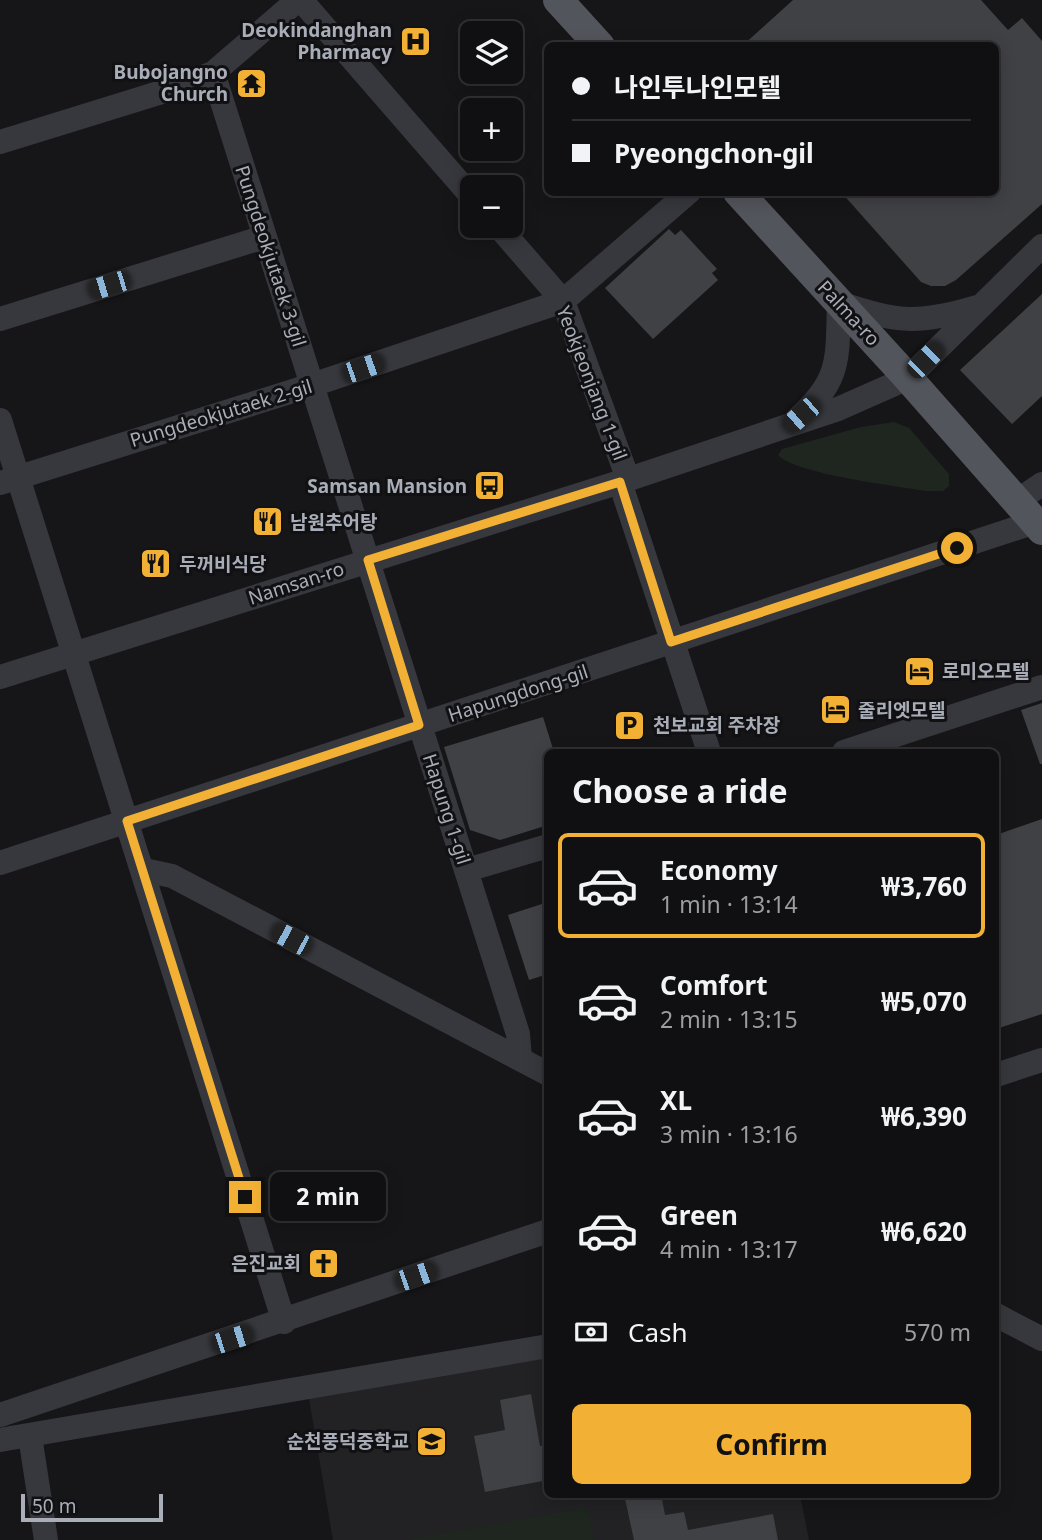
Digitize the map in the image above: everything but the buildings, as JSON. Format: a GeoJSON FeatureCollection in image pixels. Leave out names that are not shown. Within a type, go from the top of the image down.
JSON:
{"type":"FeatureCollection","features":[{"type":"Feature","properties":{"kind":"main road"},"geometry":{"type":"LineString","coordinates":[[558,0],[596,42]]}},
{"type":"Feature","properties":{"kind":"main road","name":"Palma-ro"},"geometry":{"type":"LineString","coordinates":[[742,196],[1031,518]]}},
{"type":"Feature","properties":{"kind":"street"},"geometry":{"type":"LineString","coordinates":[[0,142],[178,87],[213,73],[300,0],[460,183]]}},
{"type":"Feature","properties":{"kind":"street","name":"Pungdeokjutaek 3-gil"},"geometry":{"type":"LineString","coordinates":[[213,73],[368,560]]}},
{"type":"Feature","properties":{"kind":"street","name":"Pungdeokjutaek 2-gil"},"geometry":{"type":"LineString","coordinates":[[9,481],[312,385],[563,301],[684,196]]}},
{"type":"Feature","properties":{"kind":"street"},"geometry":{"type":"LineString","coordinates":[[0,319],[264,237]]}},
{"type":"Feature","properties":{"kind":"street","name":"Yeokjeonjang 1-gil"},"geometry":{"type":"LineString","coordinates":[[508,238],[563,301],[624,481],[671,642],[708,749]]}},
{"type":"Feature","properties":{"kind":"street"},"geometry":{"type":"LineString","coordinates":[[908,378],[1042,246]]}},
{"type":"Feature","properties":{"kind":"street"},"geometry":{"type":"LineString","coordinates":[[788,427],[825,392],[833,373],[837,360],[839,303],[885,318],[906,321],[943,318],[980,307]]}},
{"type":"Feature","properties":{"kind":"street","name":"Namsan-ro"},"geometry":{"type":"LineString","coordinates":[[0,677],[788,427],[838,409],[908,378]]}},
{"type":"Feature","properties":{"kind":"street"},"geometry":{"type":"LineString","coordinates":[[0,420],[9,481],[72,654],[144,870],[284,1322]]}},
{"type":"Feature","properties":{"kind":"street","name":"Hapungdong-gil"},"geometry":{"type":"LineString","coordinates":[[0,863],[671,642],[1031,518],[1042,484]]}},
{"type":"Feature","properties":{"kind":"street","name":"Hapung 1-gil"},"geometry":{"type":"LineString","coordinates":[[368,560],[518,1034],[520,1059]]}},
{"type":"Feature","properties":{"kind":"street"},"geometry":{"type":"LineString","coordinates":[[853,749],[1042,687]]}},
{"type":"Feature","properties":{"kind":"street"},"geometry":{"type":"LineString","coordinates":[[467,870],[544,847]]}},
{"type":"Feature","properties":{"kind":"street"},"geometry":{"type":"LineString","coordinates":[[144,870],[172,876],[544,1072]]}},
{"type":"Feature","properties":{"kind":"street"},"geometry":{"type":"LineString","coordinates":[[999,1074],[1042,1060]]}},
{"type":"Feature","properties":{"kind":"street"},"geometry":{"type":"LineString","coordinates":[[0,1415],[284,1322],[544,1232]]}},
{"type":"Feature","properties":{"kind":"street"},"geometry":{"type":"LineString","coordinates":[[999,1317],[1042,1339]]}},
{"type":"Feature","properties":{"kind":"street"},"geometry":{"type":"LineString","coordinates":[[0,1440],[544,1347]]}},
{"type":"Feature","properties":{"kind":"street"},"geometry":{"type":"LineString","coordinates":[[30,1436],[46,1540]]}},
{"type":"Feature","properties":{"kind":"shaded area"},"geometry":{"type":"Polygon","coordinates":[[[894,422],[909,428],[949,474],[949,486],[943,491],[926,491],[825,473],[788,462],[778,455],[782,449],[861,427],[894,422]]]}},
{"type":"Feature","properties":{"kind":"shaded area","name":"순천풍덕중학교"},"geometry":{"type":"Polygon","coordinates":[[[544,1347],[544,1498],[801,1498],[809,1540],[333,1540],[307,1387],[544,1347]]]}},
{"type":"Feature","properties":{"kind":"shaded area"},"geometry":{"type":"Polygon","coordinates":[[[588,1507],[594,1540],[407,1540],[588,1507]]]}},
{"type":"Feature","properties":{"kind":"place","name":"Deokindanghan Pharmacy"},"geometry":{"type":"Point","coordinates":[415,41]}},
{"type":"Feature","properties":{"kind":"place","name":"Bubojangno Church"},"geometry":{"type":"Point","coordinates":[251,83]}},
{"type":"Feature","properties":{"kind":"place","name":"Samsan Mansion"},"geometry":{"type":"Point","coordinates":[490,486]}},
{"type":"Feature","properties":{"kind":"place","name":"남원추어탕"},"geometry":{"type":"Point","coordinates":[267,522]}},
{"type":"Feature","properties":{"kind":"place","name":"두꺼비식당"},"geometry":{"type":"Point","coordinates":[156,564]}},
{"type":"Feature","properties":{"kind":"place","name":"로미오모텔"},"geometry":{"type":"Point","coordinates":[919,671]}},
{"type":"Feature","properties":{"kind":"place","name":"줄리엣모텔"},"geometry":{"type":"Point","coordinates":[835,710]}},
{"type":"Feature","properties":{"kind":"place","name":"천보교회 주차장"},"geometry":{"type":"Point","coordinates":[630,725]}},
{"type":"Feature","properties":{"kind":"place","name":"은진교회"},"geometry":{"type":"Point","coordinates":[324,1263]}},
{"type":"Feature","properties":{"kind":"place","name":"순천풍덕중학교"},"geometry":{"type":"Point","coordinates":[432,1441]}},
{"type":"Feature","properties":{"kind":"route"},"geometry":{"type":"LineString","coordinates":[[245,1197],[127,821],[419,725],[368,560],[620,482],[671,642],[957,548]]}}]}
